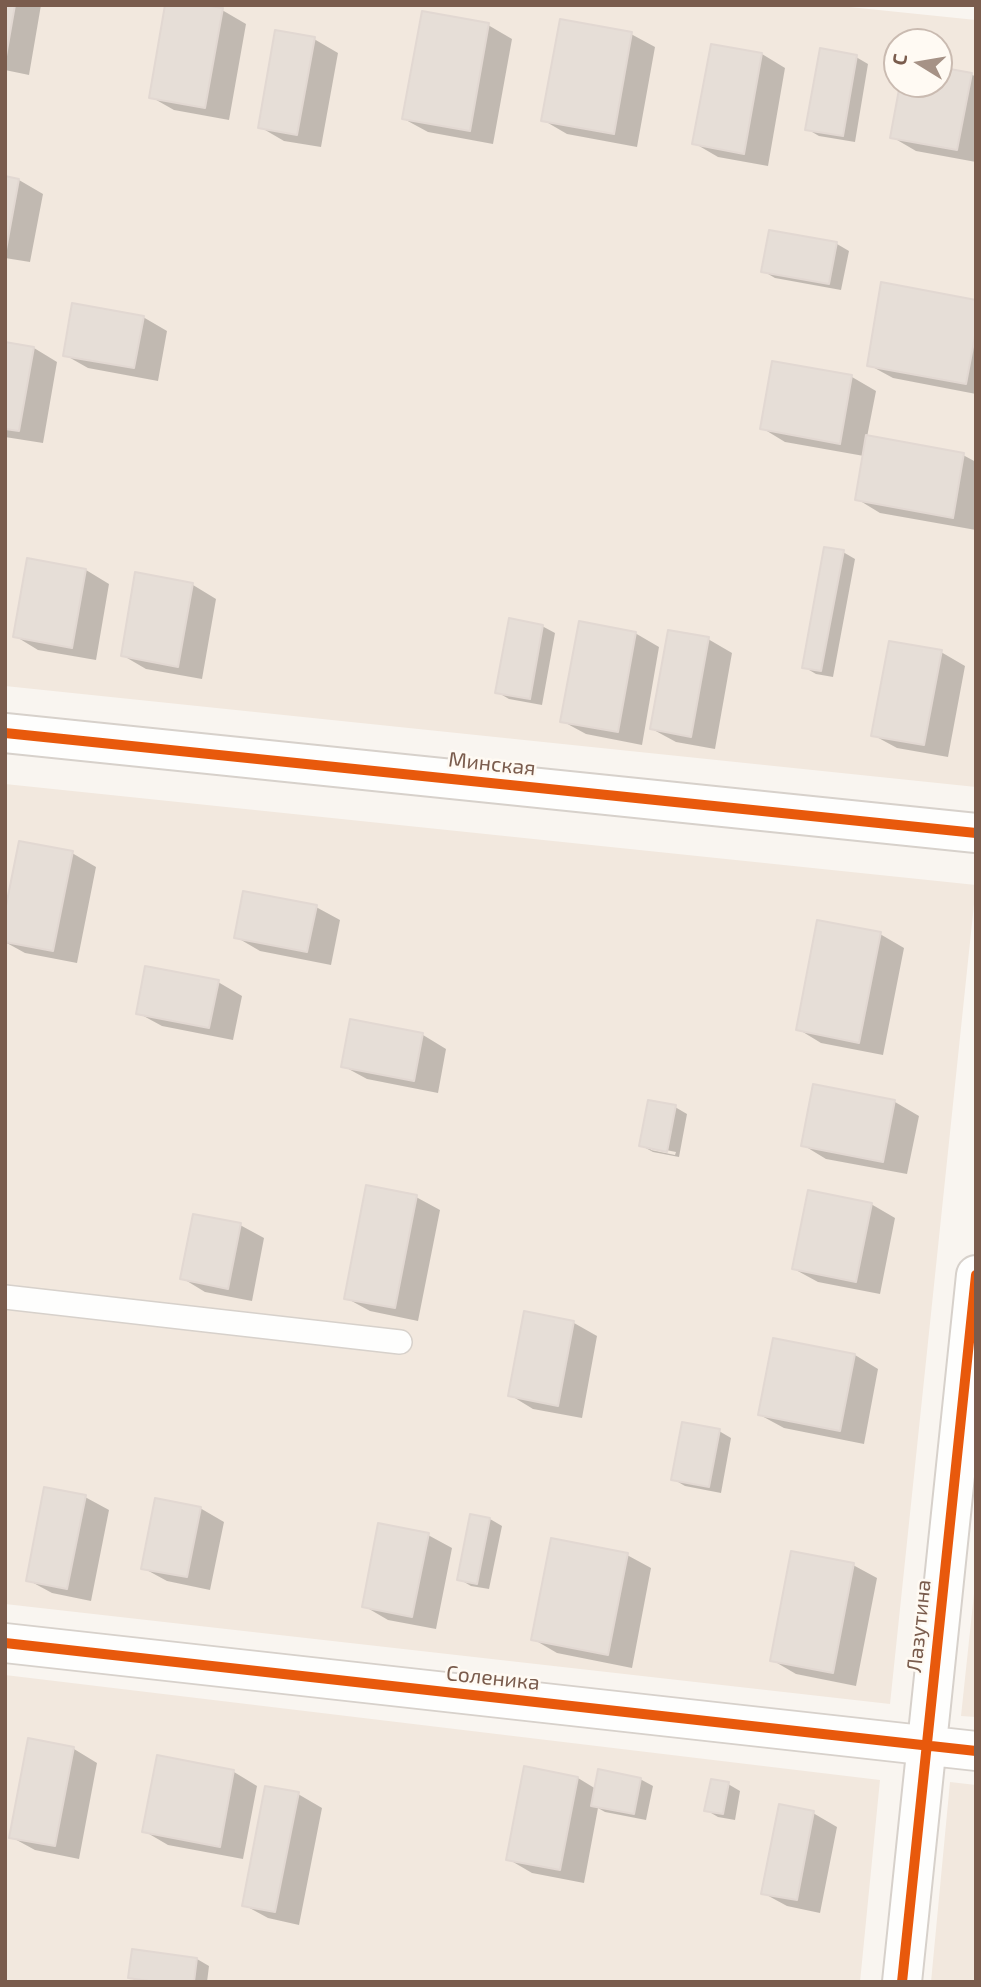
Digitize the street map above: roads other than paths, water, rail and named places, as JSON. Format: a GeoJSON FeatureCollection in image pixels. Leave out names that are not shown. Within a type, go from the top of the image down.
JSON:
{"type":"FeatureCollection","features":[{"type":"Feature","properties":{"kind":"street","name":"Минская"},"geometry":{"type":"LineString","coordinates":[[5,733],[976,833]]}},
{"type":"Feature","properties":{"kind":"street","name":"Лазутина"},"geometry":{"type":"LineString","coordinates":[[902,1982],[976,1275]]}},
{"type":"Feature","properties":{"kind":"street","name":"Соленика"},"geometry":{"type":"LineString","coordinates":[[5,1643],[976,1751]]}},
{"type":"Feature","properties":{"kind":"lane"},"geometry":{"type":"LineString","coordinates":[[5,1297],[400,1342]]}}]}
